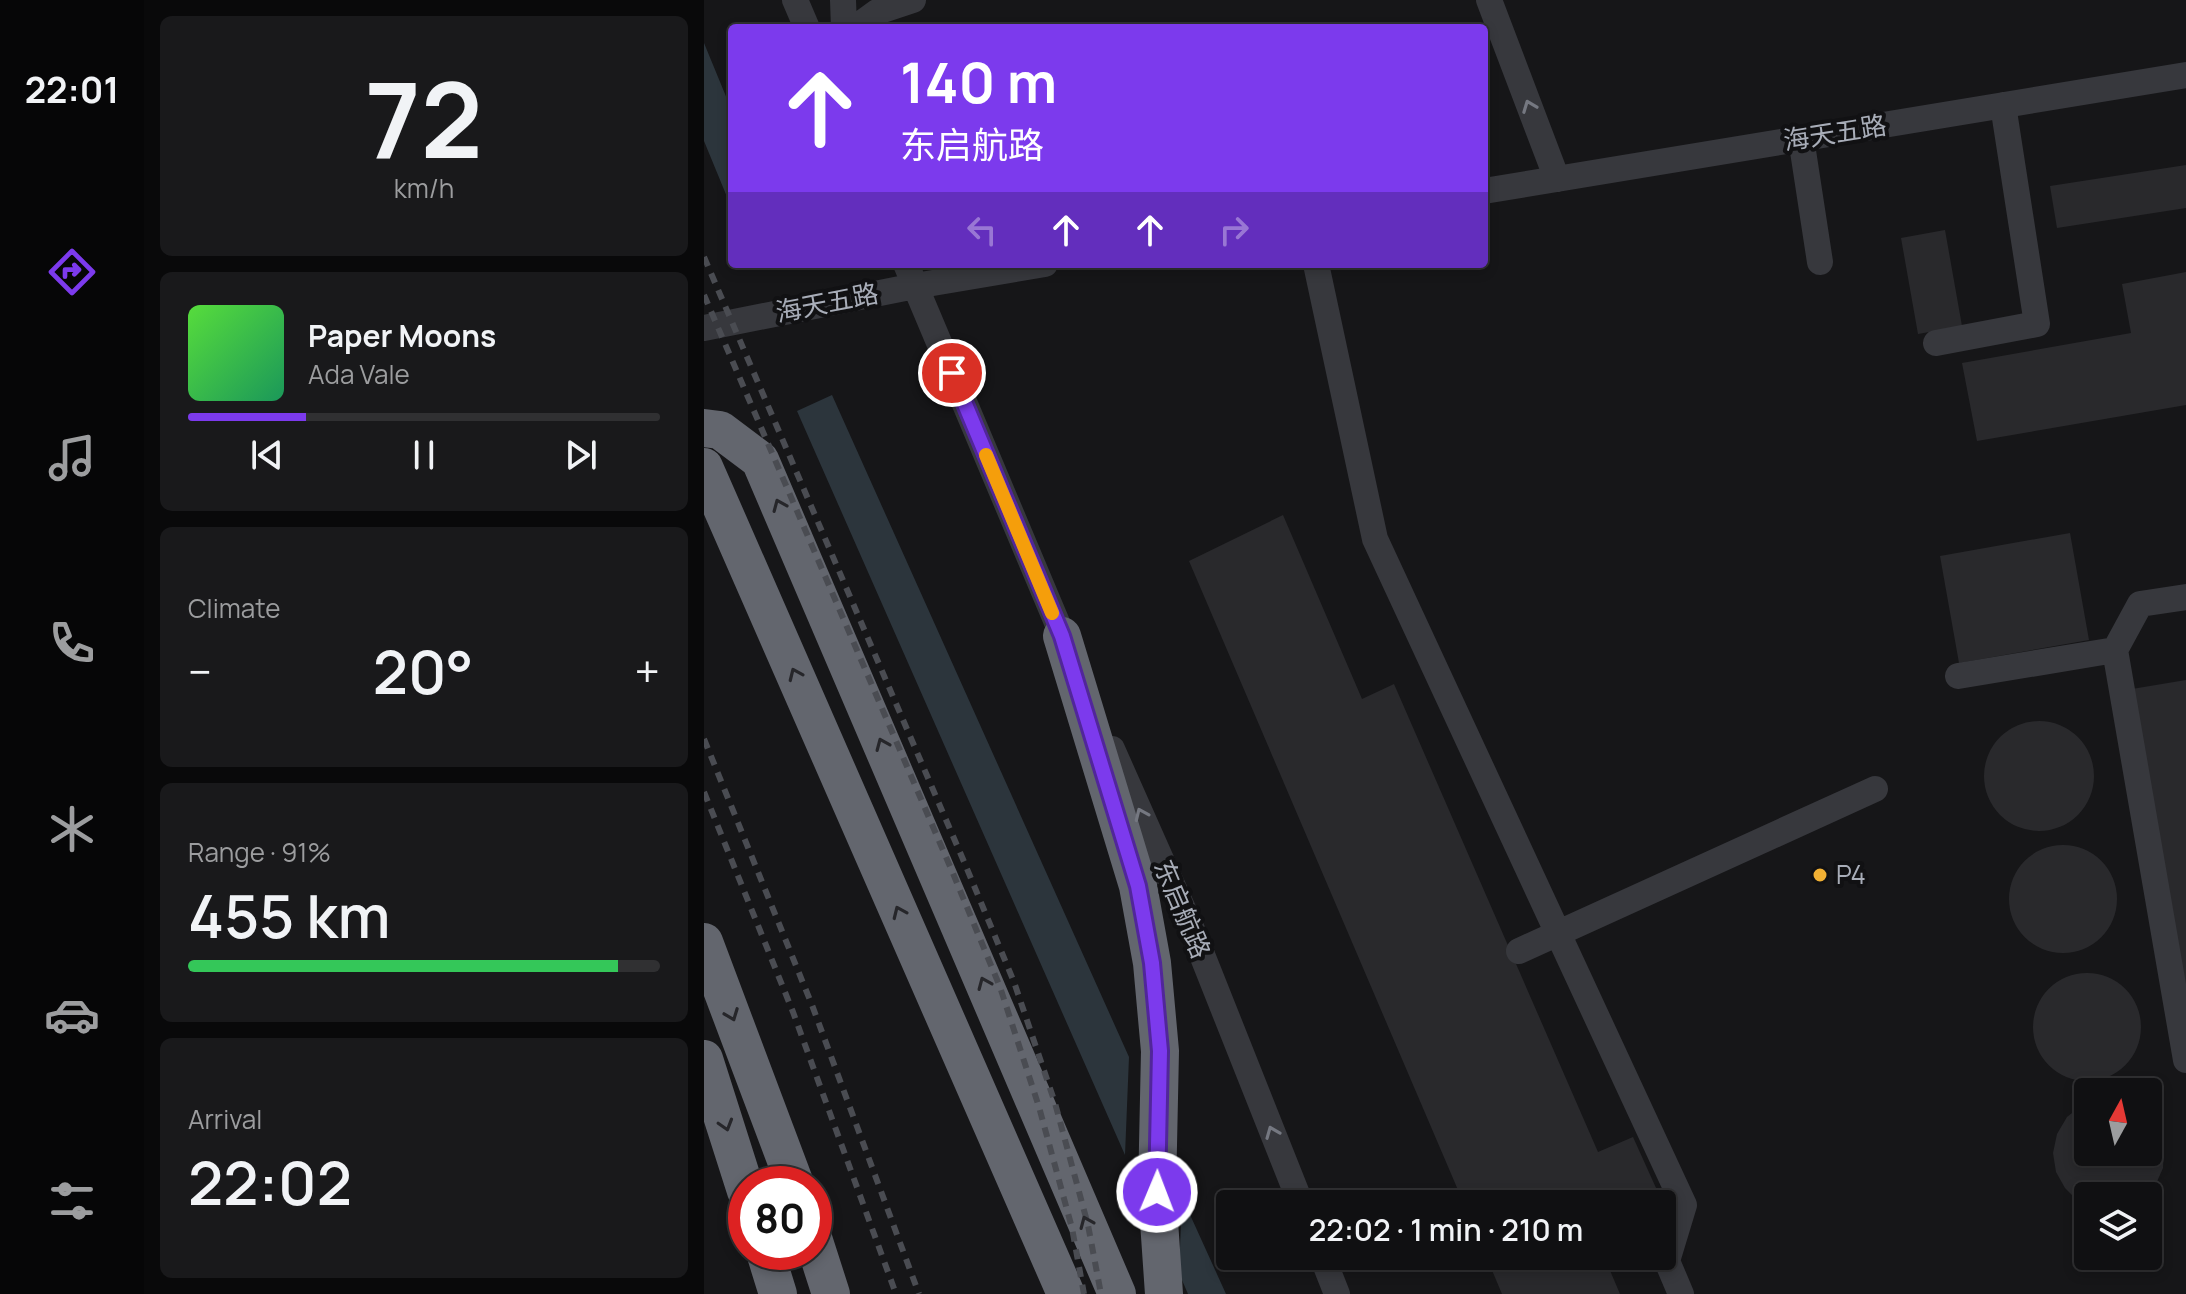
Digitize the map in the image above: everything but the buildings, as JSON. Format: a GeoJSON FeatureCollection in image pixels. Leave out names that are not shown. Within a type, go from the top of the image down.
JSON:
{"type":"FeatureCollection","features":[{"type":"Feature","properties":{"kind":"highway"},"geometry":{"type":"LineString","coordinates":[[704,428],[720,430],[760,460],[1117,1294]]}},
{"type":"Feature","properties":{"kind":"highway"},"geometry":{"type":"LineString","coordinates":[[704,467],[1066,1294]]}},
{"type":"Feature","properties":{"kind":"highway"},"geometry":{"type":"LineString","coordinates":[[1062,636],[1138,886],[1152,963],[1160,1051],[1157,1192],[1164,1294]]}},
{"type":"Feature","properties":{"kind":"highway"},"geometry":{"type":"LineString","coordinates":[[704,942],[789,1166]]}},
{"type":"Feature","properties":{"kind":"highway"},"geometry":{"type":"LineString","coordinates":[[704,1059],[738,1166]]}},
{"type":"Feature","properties":{"kind":"highway"},"geometry":{"type":"LineString","coordinates":[[771,1270],[778,1294]]}},
{"type":"Feature","properties":{"kind":"highway"},"geometry":{"type":"LineString","coordinates":[[823,1270],[831,1294]]}},
{"type":"Feature","properties":{"kind":"street"},"geometry":{"type":"LineString","coordinates":[[795,0],[805,24]]}},
{"type":"Feature","properties":{"kind":"street"},"geometry":{"type":"LineString","coordinates":[[843,0],[844,24]]}},
{"type":"Feature","properties":{"kind":"street"},"geometry":{"type":"LineString","coordinates":[[860,24],[877,12],[913,0]]}},
{"type":"Feature","properties":{"kind":"street"},"geometry":{"type":"LineString","coordinates":[[1489,0],[1557,179]]}},
{"type":"Feature","properties":{"kind":"street","name":"海天五路"},"geometry":{"type":"LineString","coordinates":[[1488,190],[2186,75]]}},
{"type":"Feature","properties":{"kind":"street"},"geometry":{"type":"LineString","coordinates":[[1936,343],[2037,324],[2003,105]]}},
{"type":"Feature","properties":{"kind":"street"},"geometry":{"type":"LineString","coordinates":[[1801,138],[1820,262]]}},
{"type":"Feature","properties":{"kind":"street","name":"海天五路"},"geometry":{"type":"LineString","coordinates":[[704,328],[911,275],[996,268]]}},
{"type":"Feature","properties":{"kind":"street"},"geometry":{"type":"LineString","coordinates":[[1317,268],[1375,539],[1684,1205],[1667,1261],[1681,1294]]}},
{"type":"Feature","properties":{"kind":"street","name":"东启航路"},"geometry":{"type":"LineString","coordinates":[[911,275],[1062,636],[1191,927],[1295,1190]]}},
{"type":"Feature","properties":{"kind":"street"},"geometry":{"type":"LineString","coordinates":[[2186,597],[2140,604],[2115,650],[2186,1060]]}},
{"type":"Feature","properties":{"kind":"street"},"geometry":{"type":"LineString","coordinates":[[1958,676],[2115,650]]}},
{"type":"Feature","properties":{"kind":"street"},"geometry":{"type":"LineString","coordinates":[[1519,951],[1875,789]]}},
{"type":"Feature","properties":{"kind":"street"},"geometry":{"type":"LineString","coordinates":[[1328,1270],[1337,1294]]}},
{"type":"Feature","properties":{"kind":"shaded area"},"geometry":{"type":"Polygon","coordinates":[[[704,43],[728,101],[728,199],[704,141],[704,43]]]}},
{"type":"Feature","properties":{"kind":"shaded area"},"geometry":{"type":"Polygon","coordinates":[[[832,395],[1129,1057],[1125,1155],[797,411],[832,395]]]}},
{"type":"Feature","properties":{"kind":"shaded area"},"geometry":{"type":"Polygon","coordinates":[[[1182,1197],[1226,1294],[1188,1294],[1179,1273],[1182,1197]]]}},
{"type":"Feature","properties":{"kind":"railway"},"geometry":{"type":"LineString","coordinates":[[704,257],[1014,982],[1055,1103],[1088,1225],[1101,1294]]}},
{"type":"Feature","properties":{"kind":"railway"},"geometry":{"type":"LineString","coordinates":[[704,295],[1000,987],[1039,1107],[1072,1228],[1084,1294]]}},
{"type":"Feature","properties":{"kind":"railway"},"geometry":{"type":"LineString","coordinates":[[704,739],[812,1005],[919,1294]]}},
{"type":"Feature","properties":{"kind":"railway"},"geometry":{"type":"LineString","coordinates":[[704,792],[793,1012],[896,1294]]}},
{"type":"Feature","properties":{"kind":"slow traffic"},"geometry":{"type":"LineString","coordinates":[[986,455],[1052,613]]}},
{"type":"Feature","properties":{"kind":"place","name":"P4"},"geometry":{"type":"Point","coordinates":[1820,875]}},
{"type":"Feature","properties":{"kind":"route"},"geometry":{"type":"LineString","coordinates":[[952,373],[1062,636],[1138,886],[1152,963],[1160,1051],[1157,1192]]}}]}
